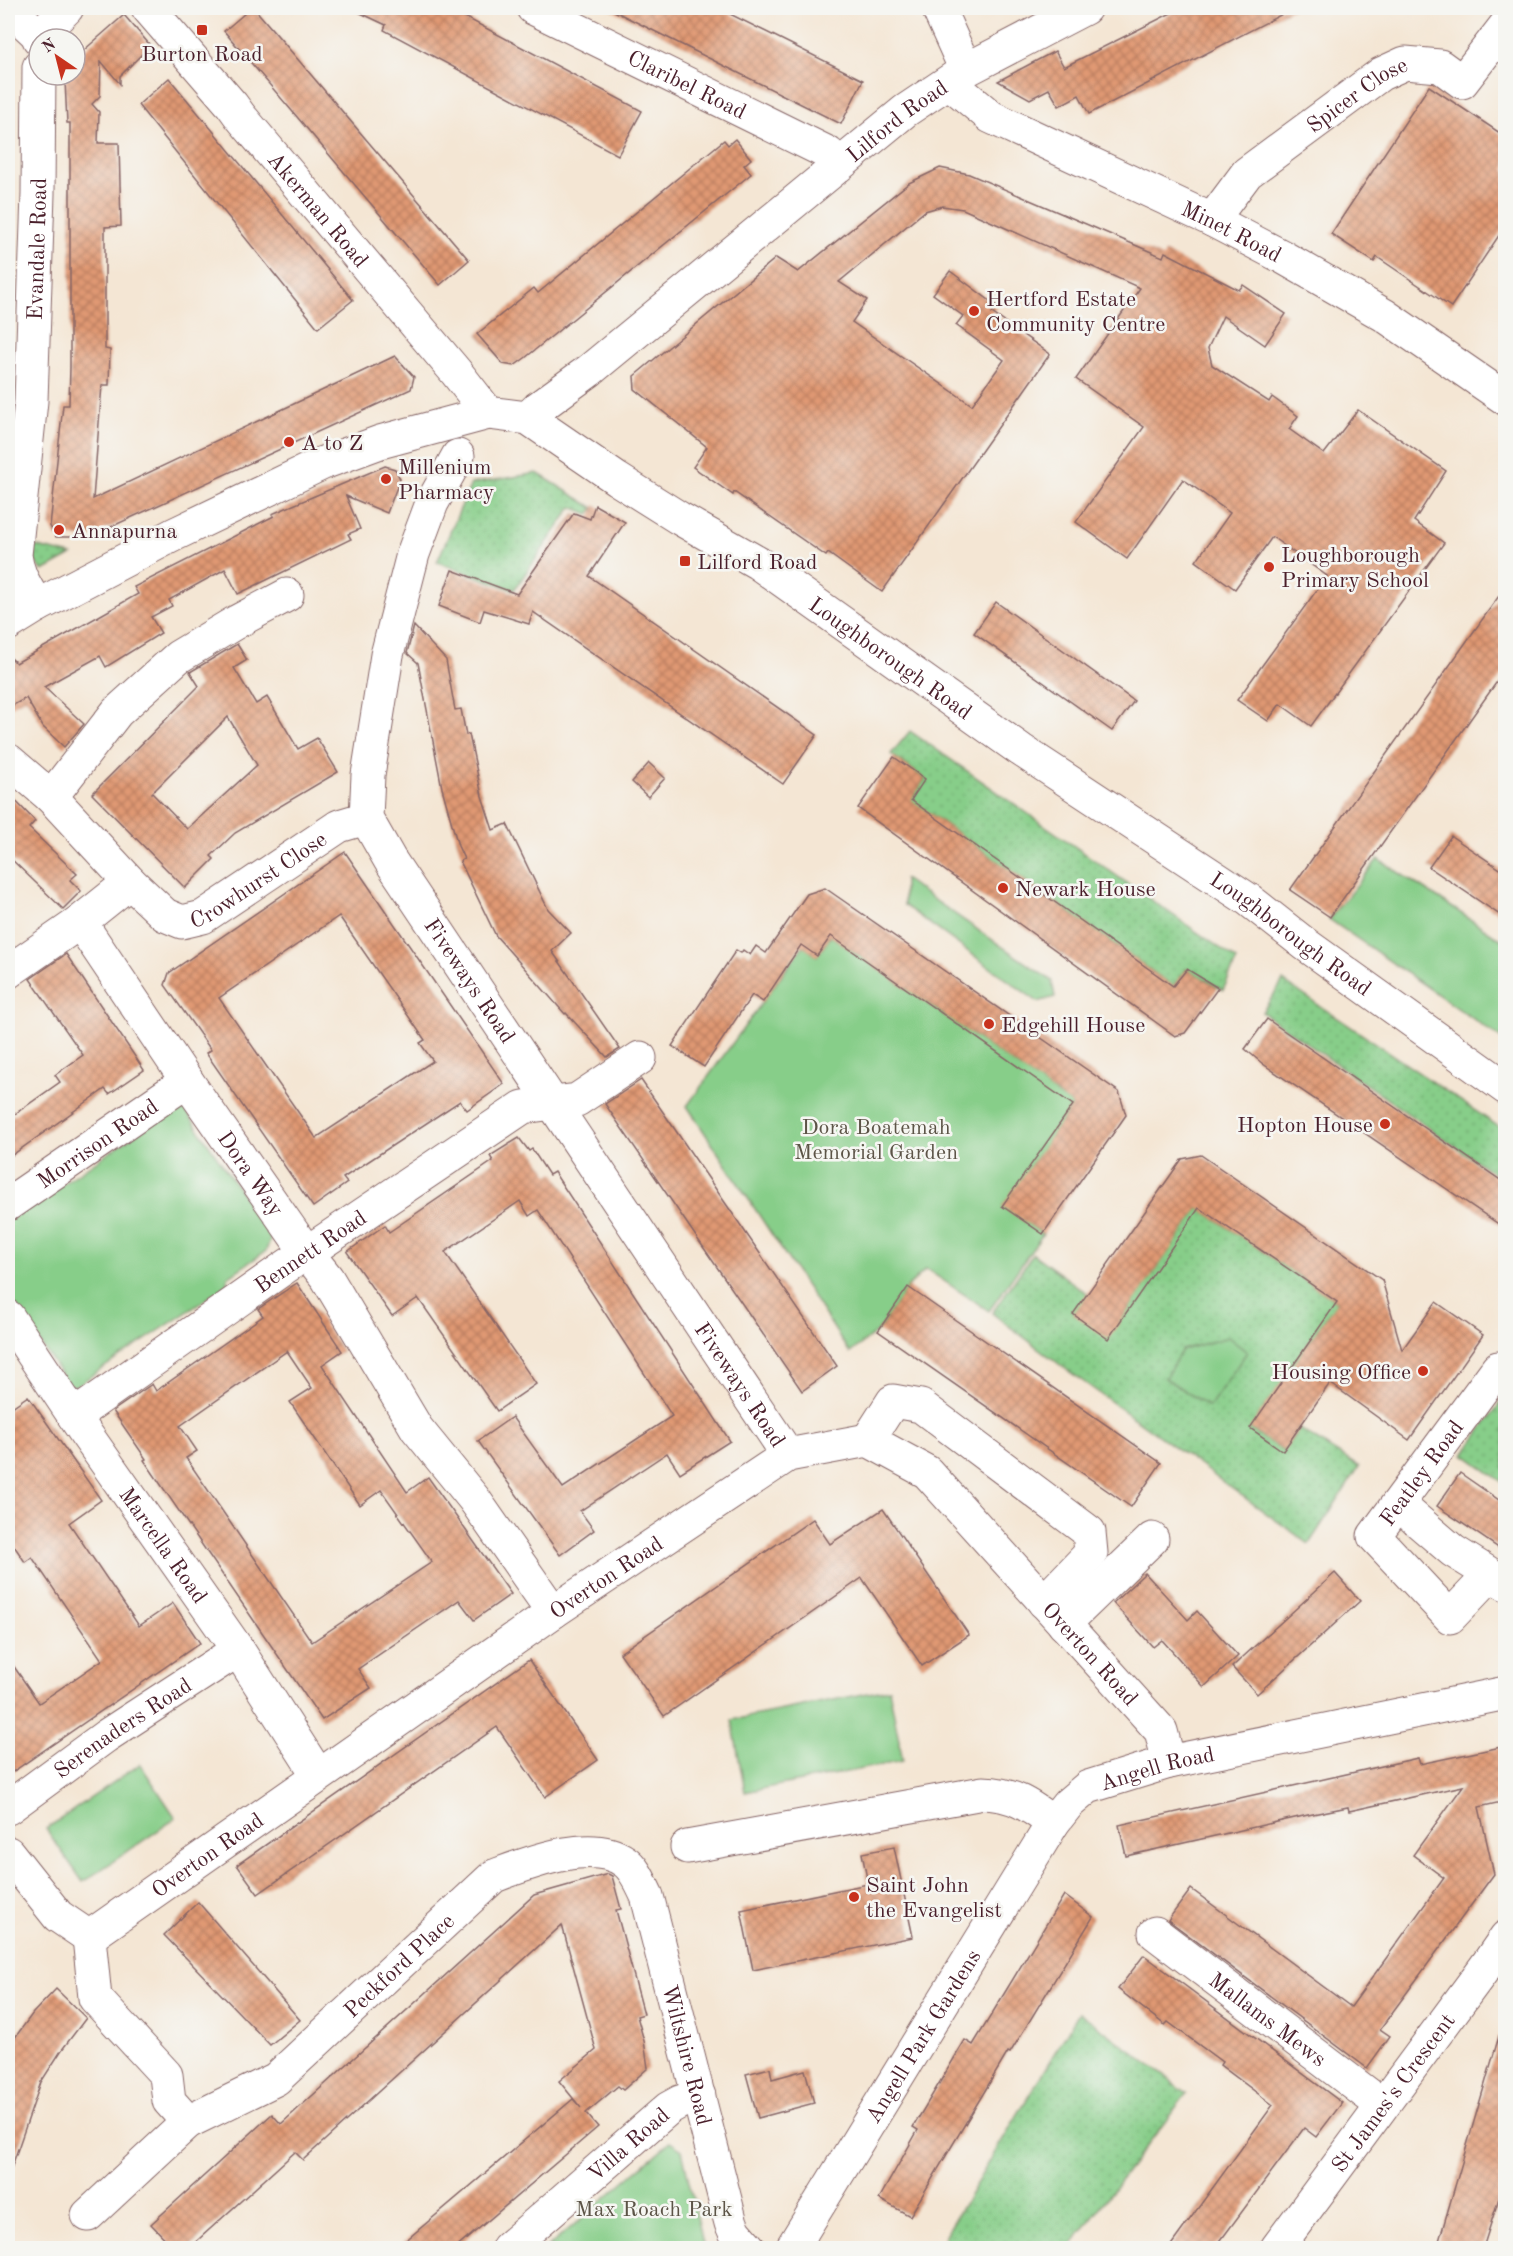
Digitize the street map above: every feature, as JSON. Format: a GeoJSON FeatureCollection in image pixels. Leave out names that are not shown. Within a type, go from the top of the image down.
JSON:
{"type":"FeatureCollection","features":[{"type":"Feature","properties":{"kind":"street"},"geometry":{"type":"LineString","coordinates":[[9,8],[27,31]]}},
{"type":"Feature","properties":{"kind":"street"},"geometry":{"type":"LineString","coordinates":[[53,27],[67,8]]}},
{"type":"Feature","properties":{"kind":"street","name":"Akerman Road"},"geometry":{"type":"LineString","coordinates":[[148,8],[232,105],[488,413]]}},
{"type":"Feature","properties":{"kind":"street","name":"Claribel Road"},"geometry":{"type":"LineString","coordinates":[[533,8],[828,153],[839,165]]}},
{"type":"Feature","properties":{"kind":"street"},"geometry":{"type":"LineString","coordinates":[[938,8],[958,76]]}},
{"type":"Feature","properties":{"kind":"street","name":"Lilford Road"},"geometry":{"type":"LineString","coordinates":[[528,418],[590,370],[905,111],[958,76],[1085,8]]}},
{"type":"Feature","properties":{"kind":"street","name":"Spicer Close"},"geometry":{"type":"LineString","coordinates":[[1212,220],[1247,174],[1381,74],[1405,63],[1440,66],[1462,82],[1506,25]]}},
{"type":"Feature","properties":{"kind":"street","name":"Minet Road"},"geometry":{"type":"LineString","coordinates":[[958,76],[991,117],[1212,220],[1281,256],[1384,315],[1506,399]]}},
{"type":"Feature","properties":{"kind":"street","name":"Evandale Road"},"geometry":{"type":"LineString","coordinates":[[37,606],[17,569],[15,555],[31,401],[38,194],[39,87]]}},
{"type":"Feature","properties":{"kind":"street","name":"Loughborough Road"},"geometry":{"type":"LineString","coordinates":[[8,624],[37,606],[175,534],[317,466],[380,442],[488,413],[528,418],[679,518],[758,562],[1021,750],[1249,900],[1295,937],[1506,1088]]}},
{"type":"Feature","properties":{"kind":"street"},"geometry":{"type":"LineString","coordinates":[[366,818],[368,775],[385,666],[399,606],[413,554],[432,503],[458,456]]}},
{"type":"Feature","properties":{"kind":"street"},"geometry":{"type":"LineString","coordinates":[[51,797],[117,712],[178,657],[287,595]]}},
{"type":"Feature","properties":{"kind":"street","name":"Crowhurst Close"},"geometry":{"type":"LineString","coordinates":[[9,766],[51,797],[130,882],[165,915],[182,922],[203,917],[339,825],[366,818]]}},
{"type":"Feature","properties":{"kind":"street","name":"Fiveways Road"},"geometry":{"type":"LineString","coordinates":[[366,818],[390,860],[788,1455]]}},
{"type":"Feature","properties":{"kind":"street"},"geometry":{"type":"LineString","coordinates":[[8,972],[80,922],[130,882]]}},
{"type":"Feature","properties":{"kind":"street","name":"Dora Way"},"geometry":{"type":"LineString","coordinates":[[80,922],[187,1082],[327,1278],[417,1429],[474,1499],[553,1612]]}},
{"type":"Feature","properties":{"kind":"street","name":"Bennett Road"},"geometry":{"type":"LineString","coordinates":[[74,1416],[307,1253],[523,1107],[577,1100],[640,1058]]}},
{"type":"Feature","properties":{"kind":"street","name":"Morrison Road"},"geometry":{"type":"LineString","coordinates":[[8,1204],[187,1082]]}},
{"type":"Feature","properties":{"kind":"street","name":"Marcella Road"},"geometry":{"type":"LineString","coordinates":[[8,1317],[74,1416],[238,1650],[318,1775]]}},
{"type":"Feature","properties":{"kind":"street","name":"Featley Road"},"geometry":{"type":"LineString","coordinates":[[1498,1579],[1450,1617],[1374,1536],[1498,1368],[1506,1368]]}},
{"type":"Feature","properties":{"kind":"street"},"geometry":{"type":"LineString","coordinates":[[868,1440],[893,1401],[921,1406],[1089,1532],[1091,1553],[1054,1613]]}},
{"type":"Feature","properties":{"kind":"street","name":"Overton Road"},"geometry":{"type":"LineString","coordinates":[[89,1937],[553,1612],[788,1455],[868,1440],[927,1472],[1161,1731],[1169,1762]]}},
{"type":"Feature","properties":{"kind":"street"},"geometry":{"type":"LineString","coordinates":[[1398,1504],[1454,1551],[1498,1579]]}},
{"type":"Feature","properties":{"kind":"street"},"geometry":{"type":"LineString","coordinates":[[1054,1613],[1152,1539]]}},
{"type":"Feature","properties":{"kind":"street","name":"Serenaders Road"},"geometry":{"type":"LineString","coordinates":[[8,1808],[106,1736],[238,1650]]}},
{"type":"Feature","properties":{"kind":"street","name":"Angell Road"},"geometry":{"type":"LineString","coordinates":[[1053,1823],[1068,1804],[1088,1787],[1169,1762],[1506,1693]]}},
{"type":"Feature","properties":{"kind":"street"},"geometry":{"type":"LineString","coordinates":[[687,1847],[983,1793],[1025,1802],[1053,1823]]}},
{"type":"Feature","properties":{"kind":"street","name":"Angell Park Gardens"},"geometry":{"type":"LineString","coordinates":[[792,2248],[1053,1823]]}},
{"type":"Feature","properties":{"kind":"street","name":"Peckford Place"},"geometry":{"type":"LineString","coordinates":[[88,2215],[188,2122],[276,2079],[494,1876],[583,1851],[604,1852],[625,1861]]}},
{"type":"Feature","properties":{"kind":"street"},"geometry":{"type":"LineString","coordinates":[[8,1853],[58,1916],[89,1937],[95,1998],[166,2075],[169,2101],[188,2122]]}},
{"type":"Feature","properties":{"kind":"street","name":"Wiltshire Road"},"geometry":{"type":"LineString","coordinates":[[625,1861],[637,1876],[647,1896],[731,2223],[735,2232],[749,2248]]}},
{"type":"Feature","properties":{"kind":"street","name":"Mallams Mews"},"geometry":{"type":"LineString","coordinates":[[1155,1933],[1382,2105]]}},
{"type":"Feature","properties":{"kind":"street","name":"St James's Crescent"},"geometry":{"type":"LineString","coordinates":[[1277,2248],[1382,2105],[1496,1974],[1506,1937]]}},
{"type":"Feature","properties":{"kind":"street","name":"Villa Road"},"geometry":{"type":"LineString","coordinates":[[508,2248],[669,2108],[699,2096]]}},
{"type":"Feature","properties":{"kind":"green space"},"geometry":{"type":"Polygon","coordinates":[[[537,473],[594,508],[589,514],[572,507],[514,590],[437,562],[471,484],[537,473]]]}},
{"type":"Feature","properties":{"kind":"green space"},"geometry":{"type":"Polygon","coordinates":[[[34,546],[72,555],[43,571],[35,562],[34,546]]]}},
{"type":"Feature","properties":{"kind":"green space"},"geometry":{"type":"Polygon","coordinates":[[[910,731],[1237,960],[1223,990],[1187,969],[1173,986],[911,800],[925,779],[891,754],[910,731]]]}},
{"type":"Feature","properties":{"kind":"green space"},"geometry":{"type":"Polygon","coordinates":[[[1378,859],[1505,942],[1505,1041],[1329,919],[1378,859]]]}},
{"type":"Feature","properties":{"kind":"green space"},"geometry":{"type":"Polygon","coordinates":[[[904,879],[1052,981],[1055,997],[1038,1002],[904,905],[904,879]]]}},
{"type":"Feature","properties":{"kind":"green space","name":"Dora Boatemah Memorial Garden"},"geometry":{"type":"Polygon","coordinates":[[[831,936],[1073,1105],[1003,1206],[1043,1234],[989,1311],[926,1269],[908,1287],[878,1331],[850,1353],[687,1106],[803,946],[817,956],[831,936]]]}},
{"type":"Feature","properties":{"kind":"green space"},"geometry":{"type":"Polygon","coordinates":[[[1283,981],[1505,1131],[1505,1181],[1262,1012],[1283,981]]]}},
{"type":"Feature","properties":{"kind":"green space"},"geometry":{"type":"Polygon","coordinates":[[[176,1107],[185,1109],[271,1237],[266,1251],[228,1277],[226,1286],[76,1386],[68,1385],[8,1294],[8,1221],[176,1107]]]}},
{"type":"Feature","properties":{"kind":"green space"},"geometry":{"type":"Polygon","coordinates":[[[1199,1208],[1337,1302],[1250,1429],[1283,1451],[1299,1429],[1359,1467],[1309,1544],[1063,1367],[992,1313],[1033,1254],[1088,1294],[1108,1338],[1199,1208]]]}},
{"type":"Feature","properties":{"kind":"green space"},"geometry":{"type":"Polygon","coordinates":[[[1228,1337],[1247,1352],[1209,1407],[1165,1378],[1182,1350],[1228,1337]]]}},
{"type":"Feature","properties":{"kind":"green space"},"geometry":{"type":"Polygon","coordinates":[[[1505,1396],[1505,1484],[1464,1454],[1505,1396]]]}},
{"type":"Feature","properties":{"kind":"green space"},"geometry":{"type":"Polygon","coordinates":[[[889,1689],[903,1761],[745,1792],[732,1720],[889,1689]]]}},
{"type":"Feature","properties":{"kind":"green space"},"geometry":{"type":"Polygon","coordinates":[[[140,1764],[176,1818],[83,1882],[46,1829],[140,1764]]]}},
{"type":"Feature","properties":{"kind":"green space"},"geometry":{"type":"Polygon","coordinates":[[[1079,2012],[1187,2093],[1069,2248],[954,2248],[943,2239],[1079,2012]]]}},
{"type":"Feature","properties":{"kind":"green space","name":"Max Roach Park"},"geometry":{"type":"Polygon","coordinates":[[[670,2142],[682,2150],[704,2248],[547,2248],[670,2142]]]}},
{"type":"Feature","properties":{"kind":"building"},"geometry":{"type":"Polygon","coordinates":[[[251,8],[254,8],[469,260],[440,285],[224,31],[251,8]]]}},
{"type":"Feature","properties":{"kind":"building"},"geometry":{"type":"Polygon","coordinates":[[[350,8],[448,8],[642,111],[618,155],[384,30],[386,25],[350,8]]]}},
{"type":"Feature","properties":{"kind":"building"},"geometry":{"type":"Polygon","coordinates":[[[608,8],[718,8],[863,80],[841,124],[608,8]]]}},
{"type":"Feature","properties":{"kind":"building"},"geometry":{"type":"Polygon","coordinates":[[[1181,8],[1294,8],[1089,114],[1079,95],[1059,106],[1049,89],[1030,99],[998,81],[1055,51],[1064,67],[1181,8]]]}},
{"type":"Feature","properties":{"kind":"building"},"geometry":{"type":"Polygon","coordinates":[[[124,15],[149,44],[144,48],[146,50],[120,76],[120,84],[101,61],[100,96],[92,104],[99,112],[98,143],[119,143],[121,226],[105,227],[105,349],[110,350],[109,385],[102,385],[93,499],[395,356],[414,377],[411,389],[89,537],[56,537],[50,526],[63,405],[69,405],[70,367],[70,123],[67,123],[65,87],[87,87],[87,47],[124,15]]]}},
{"type":"Feature","properties":{"kind":"building"},"geometry":{"type":"Polygon","coordinates":[[[169,78],[353,300],[318,328],[138,105],[169,78]]]}},
{"type":"Feature","properties":{"kind":"building"},"geometry":{"type":"Polygon","coordinates":[[[1429,86],[1506,137],[1506,225],[1451,307],[1377,257],[1374,262],[1331,234],[1429,86]]]}},
{"type":"Feature","properties":{"kind":"building"},"geometry":{"type":"Polygon","coordinates":[[[735,139],[751,159],[744,165],[751,174],[525,358],[514,366],[503,364],[477,334],[534,288],[538,293],[724,140],[728,145],[735,139]]]}},
{"type":"Feature","properties":{"kind":"building"},"geometry":{"type":"Polygon","coordinates":[[[940,168],[969,174],[1163,257],[1165,252],[1239,290],[1243,285],[1286,314],[1265,345],[1223,316],[1208,348],[1212,365],[1269,402],[1272,397],[1298,416],[1289,429],[1324,454],[1358,410],[1446,471],[1414,521],[1444,543],[1311,726],[1280,704],[1268,721],[1237,700],[1327,576],[1272,537],[1235,589],[1196,561],[1230,513],[1183,479],[1127,559],[1076,522],[1144,427],[1076,379],[1140,288],[963,209],[942,206],[925,211],[839,282],[867,300],[852,322],[972,405],[1004,360],[956,325],[963,316],[933,294],[950,271],[997,306],[992,313],[1050,354],[882,592],[828,553],[826,556],[734,492],[733,495],[693,467],[707,447],[635,389],[634,376],[776,258],[798,272],[909,183],[940,168]]]}},
{"type":"Feature","properties":{"kind":"building"},"geometry":{"type":"Polygon","coordinates":[[[385,466],[395,469],[400,479],[387,513],[346,496],[360,529],[348,534],[351,539],[238,594],[225,569],[169,600],[172,606],[151,617],[161,633],[106,667],[100,656],[44,687],[84,724],[64,747],[43,727],[26,698],[8,708],[8,655],[16,663],[138,594],[134,587],[274,516],[272,514],[385,466]]]}},
{"type":"Feature","properties":{"kind":"building"},"geometry":{"type":"Polygon","coordinates":[[[595,505],[625,522],[589,576],[817,735],[783,784],[533,612],[529,624],[484,610],[480,622],[439,606],[452,570],[517,594],[574,513],[590,519],[595,505]]]}},
{"type":"Feature","properties":{"kind":"building"},"geometry":{"type":"Polygon","coordinates":[[[1506,586],[1506,669],[1330,917],[1290,890],[1506,586]]]}},
{"type":"Feature","properties":{"kind":"building"},"geometry":{"type":"Polygon","coordinates":[[[996,602],[1134,701],[1112,731],[974,633],[996,602]]]}},
{"type":"Feature","properties":{"kind":"building"},"geometry":{"type":"Polygon","coordinates":[[[414,626],[446,660],[455,710],[461,709],[466,735],[469,734],[482,796],[493,830],[507,824],[548,909],[571,933],[552,951],[620,1049],[607,1057],[565,1014],[496,936],[460,861],[464,859],[458,846],[442,788],[418,663],[407,653],[414,626]]]}},
{"type":"Feature","properties":{"kind":"building"},"geometry":{"type":"Polygon","coordinates":[[[237,644],[247,660],[234,668],[256,704],[267,697],[298,749],[317,738],[338,772],[235,833],[211,856],[214,859],[185,888],[92,794],[199,686],[190,672],[237,644]],[[228,717],[152,793],[187,829],[257,765],[228,717]]]}},
{"type":"Feature","properties":{"kind":"building","name":"Newark House"},"geometry":{"type":"Polygon","coordinates":[[[894,757],[925,779],[911,800],[1173,986],[1187,969],[1218,988],[1185,1033],[1175,1036],[858,808],[894,757]]]}},
{"type":"Feature","properties":{"kind":"building"},"geometry":{"type":"Polygon","coordinates":[[[649,763],[665,778],[648,797],[632,782],[649,763]]]}},
{"type":"Feature","properties":{"kind":"building"},"geometry":{"type":"Polygon","coordinates":[[[8,793],[35,821],[29,828],[77,874],[70,880],[81,891],[63,909],[8,856],[8,793]]]}},
{"type":"Feature","properties":{"kind":"building"},"geometry":{"type":"Polygon","coordinates":[[[1451,836],[1506,873],[1506,919],[1429,867],[1451,836]]]}},
{"type":"Feature","properties":{"kind":"building"},"geometry":{"type":"Polygon","coordinates":[[[345,852],[504,1084],[467,1110],[460,1101],[343,1178],[347,1183],[313,1207],[206,1053],[211,1050],[165,985],[169,973],[345,852]],[[339,916],[219,998],[316,1138],[433,1061],[420,1043],[425,1040],[339,916]]]}},
{"type":"Feature","properties":{"kind":"building","name":"Edgehill House"},"geometry":{"type":"Polygon","coordinates":[[[825,888],[1119,1092],[1126,1115],[1043,1234],[1002,1206],[1073,1105],[831,936],[817,956],[801,945],[763,1002],[752,995],[704,1067],[672,1046],[736,950],[741,953],[743,950],[750,955],[756,946],[766,953],[807,894],[825,888]]]}},
{"type":"Feature","properties":{"kind":"building"},"geometry":{"type":"Polygon","coordinates":[[[66,954],[144,1070],[109,1094],[105,1089],[8,1158],[8,1119],[60,1082],[55,1075],[83,1055],[30,979],[66,954]]]}},
{"type":"Feature","properties":{"kind":"building","name":"Hopton House"},"geometry":{"type":"Polygon","coordinates":[[[1267,1019],[1506,1184],[1506,1229],[1263,1064],[1245,1049],[1267,1019]]]}},
{"type":"Feature","properties":{"kind":"building"},"geometry":{"type":"Polygon","coordinates":[[[641,1080],[837,1366],[802,1391],[605,1104],[641,1080]]]}},
{"type":"Feature","properties":{"kind":"building"},"geometry":{"type":"Polygon","coordinates":[[[519,1138],[529,1151],[532,1149],[549,1175],[554,1172],[730,1441],[680,1473],[667,1453],[580,1511],[594,1530],[560,1555],[478,1441],[512,1417],[563,1488],[672,1416],[538,1210],[529,1216],[520,1201],[445,1252],[536,1384],[497,1411],[418,1298],[392,1316],[347,1252],[385,1225],[389,1232],[493,1161],[490,1156],[519,1138]]]}},
{"type":"Feature","properties":{"kind":"building"},"geometry":{"type":"Polygon","coordinates":[[[1201,1155],[1382,1280],[1402,1350],[1436,1302],[1483,1335],[1409,1440],[1330,1383],[1283,1451],[1250,1428],[1337,1302],[1199,1208],[1108,1339],[1073,1314],[1182,1159],[1201,1155]]]}},
{"type":"Feature","properties":{"kind":"building"},"geometry":{"type":"Polygon","coordinates":[[[297,1283],[342,1351],[322,1365],[407,1492],[428,1477],[511,1594],[474,1620],[459,1600],[358,1669],[371,1688],[322,1720],[113,1411],[152,1384],[156,1391],[263,1316],[258,1309],[297,1283]],[[287,1351],[180,1426],[197,1451],[186,1458],[312,1642],[432,1562],[381,1490],[360,1505],[290,1402],[312,1388],[287,1351]]]}},
{"type":"Feature","properties":{"kind":"building"},"geometry":{"type":"Polygon","coordinates":[[[908,1287],[1161,1463],[1131,1507],[878,1331],[908,1287]]]}},
{"type":"Feature","properties":{"kind":"building"},"geometry":{"type":"Polygon","coordinates":[[[28,1396],[101,1500],[69,1523],[139,1626],[173,1603],[200,1643],[8,1775],[8,1658],[39,1703],[102,1660],[32,1557],[25,1562],[8,1537],[8,1410],[28,1396]]]}},
{"type":"Feature","properties":{"kind":"building"},"geometry":{"type":"Polygon","coordinates":[[[1460,1473],[1506,1505],[1506,1553],[1437,1506],[1460,1473]]]}},
{"type":"Feature","properties":{"kind":"building"},"geometry":{"type":"Polygon","coordinates":[[[883,1509],[969,1635],[922,1666],[862,1578],[664,1716],[620,1653],[813,1519],[830,1544],[883,1509]]]}},
{"type":"Feature","properties":{"kind":"building"},"geometry":{"type":"Polygon","coordinates":[[[1145,1573],[1188,1620],[1197,1611],[1238,1656],[1204,1687],[1162,1640],[1153,1647],[1113,1603],[1145,1573]]]}},
{"type":"Feature","properties":{"kind":"building"},"geometry":{"type":"Polygon","coordinates":[[[1335,1573],[1360,1601],[1257,1694],[1232,1667],[1335,1573]]]}},
{"type":"Feature","properties":{"kind":"building"},"geometry":{"type":"Polygon","coordinates":[[[529,1660],[598,1760],[545,1797],[497,1727],[258,1894],[237,1865],[529,1660]]]}},
{"type":"Feature","properties":{"kind":"building"},"geometry":{"type":"Polygon","coordinates":[[[1506,1746],[1506,1801],[1479,1807],[1494,1874],[1380,2029],[1390,2036],[1367,2068],[1168,1920],[1191,1889],[1351,2007],[1444,1878],[1413,1855],[1463,1786],[1349,1811],[1348,1807],[1308,1815],[1126,1856],[1119,1825],[1418,1758],[1420,1764],[1506,1746]]]}},
{"type":"Feature","properties":{"kind":"building","name":"Saint John the Evangelist"},"geometry":{"type":"Polygon","coordinates":[[[894,1847],[913,1937],[753,1970],[741,1910],[868,1884],[862,1853],[894,1847]]]}},
{"type":"Feature","properties":{"kind":"building"},"geometry":{"type":"Polygon","coordinates":[[[608,1874],[612,1876],[621,1909],[616,1910],[644,2014],[637,2016],[648,2068],[623,2090],[618,2086],[586,2113],[598,2127],[456,2248],[397,2248],[573,2099],[581,2108],[559,2081],[596,2050],[562,1925],[303,2160],[295,2152],[189,2248],[174,2248],[151,2224],[272,2114],[281,2124],[534,1895],[608,1874]]]}},
{"type":"Feature","properties":{"kind":"building"},"geometry":{"type":"Polygon","coordinates":[[[1064,1895],[1093,1917],[1010,2053],[1008,2052],[910,2216],[879,2199],[918,2130],[913,2127],[965,2040],[973,2045],[1064,1895]]]}},
{"type":"Feature","properties":{"kind":"building"},"geometry":{"type":"Polygon","coordinates":[[[198,1902],[300,2020],[270,2045],[164,1935],[198,1902]]]}},
{"type":"Feature","properties":{"kind":"building"},"geometry":{"type":"Polygon","coordinates":[[[1144,1955],[1342,2103],[1316,2137],[1304,2128],[1215,2248],[1169,2248],[1273,2105],[1220,2065],[1222,2062],[1168,2022],[1165,2025],[1118,1989],[1144,1955]]]}},
{"type":"Feature","properties":{"kind":"building"},"geometry":{"type":"Polygon","coordinates":[[[56,1989],[86,2018],[41,2082],[11,2169],[8,2168],[8,2047],[33,2013],[56,1989]]]}},
{"type":"Feature","properties":{"kind":"building"},"geometry":{"type":"Polygon","coordinates":[[[1499,2036],[1506,2037],[1506,2176],[1483,2248],[1462,2248],[1439,2241],[1499,2036]]]}},
{"type":"Feature","properties":{"kind":"building"},"geometry":{"type":"Polygon","coordinates":[[[770,2068],[772,2079],[805,2070],[814,2103],[758,2118],[746,2074],[770,2068]]]}},
{"type":"Feature","properties":{"kind":"place","name":"Burton Road"},"geometry":{"type":"Point","coordinates":[202,30]}},
{"type":"Feature","properties":{"kind":"place","name":"Hertford Estate Community Centre"},"geometry":{"type":"Point","coordinates":[974,311]}},
{"type":"Feature","properties":{"kind":"place","name":"A to Z"},"geometry":{"type":"Point","coordinates":[289,442]}},
{"type":"Feature","properties":{"kind":"place","name":"Millenium Pharmacy"},"geometry":{"type":"Point","coordinates":[386,479]}},
{"type":"Feature","properties":{"kind":"place","name":"Annapurna"},"geometry":{"type":"Point","coordinates":[59,530]}},
{"type":"Feature","properties":{"kind":"place","name":"Lilford Road"},"geometry":{"type":"Point","coordinates":[685,561]}},
{"type":"Feature","properties":{"kind":"place","name":"Loughborough Primary School"},"geometry":{"type":"Point","coordinates":[1269,567]}},
{"type":"Feature","properties":{"kind":"place","name":"Newark House"},"geometry":{"type":"Point","coordinates":[1003,888]}},
{"type":"Feature","properties":{"kind":"place","name":"Edgehill House"},"geometry":{"type":"Point","coordinates":[989,1024]}},
{"type":"Feature","properties":{"kind":"place","name":"Hopton House"},"geometry":{"type":"Point","coordinates":[1385,1124]}},
{"type":"Feature","properties":{"kind":"place","name":"Housing Office"},"geometry":{"type":"Point","coordinates":[1423,1371]}},
{"type":"Feature","properties":{"kind":"place","name":"Saint John the Evangelist"},"geometry":{"type":"Point","coordinates":[854,1897]}}]}
